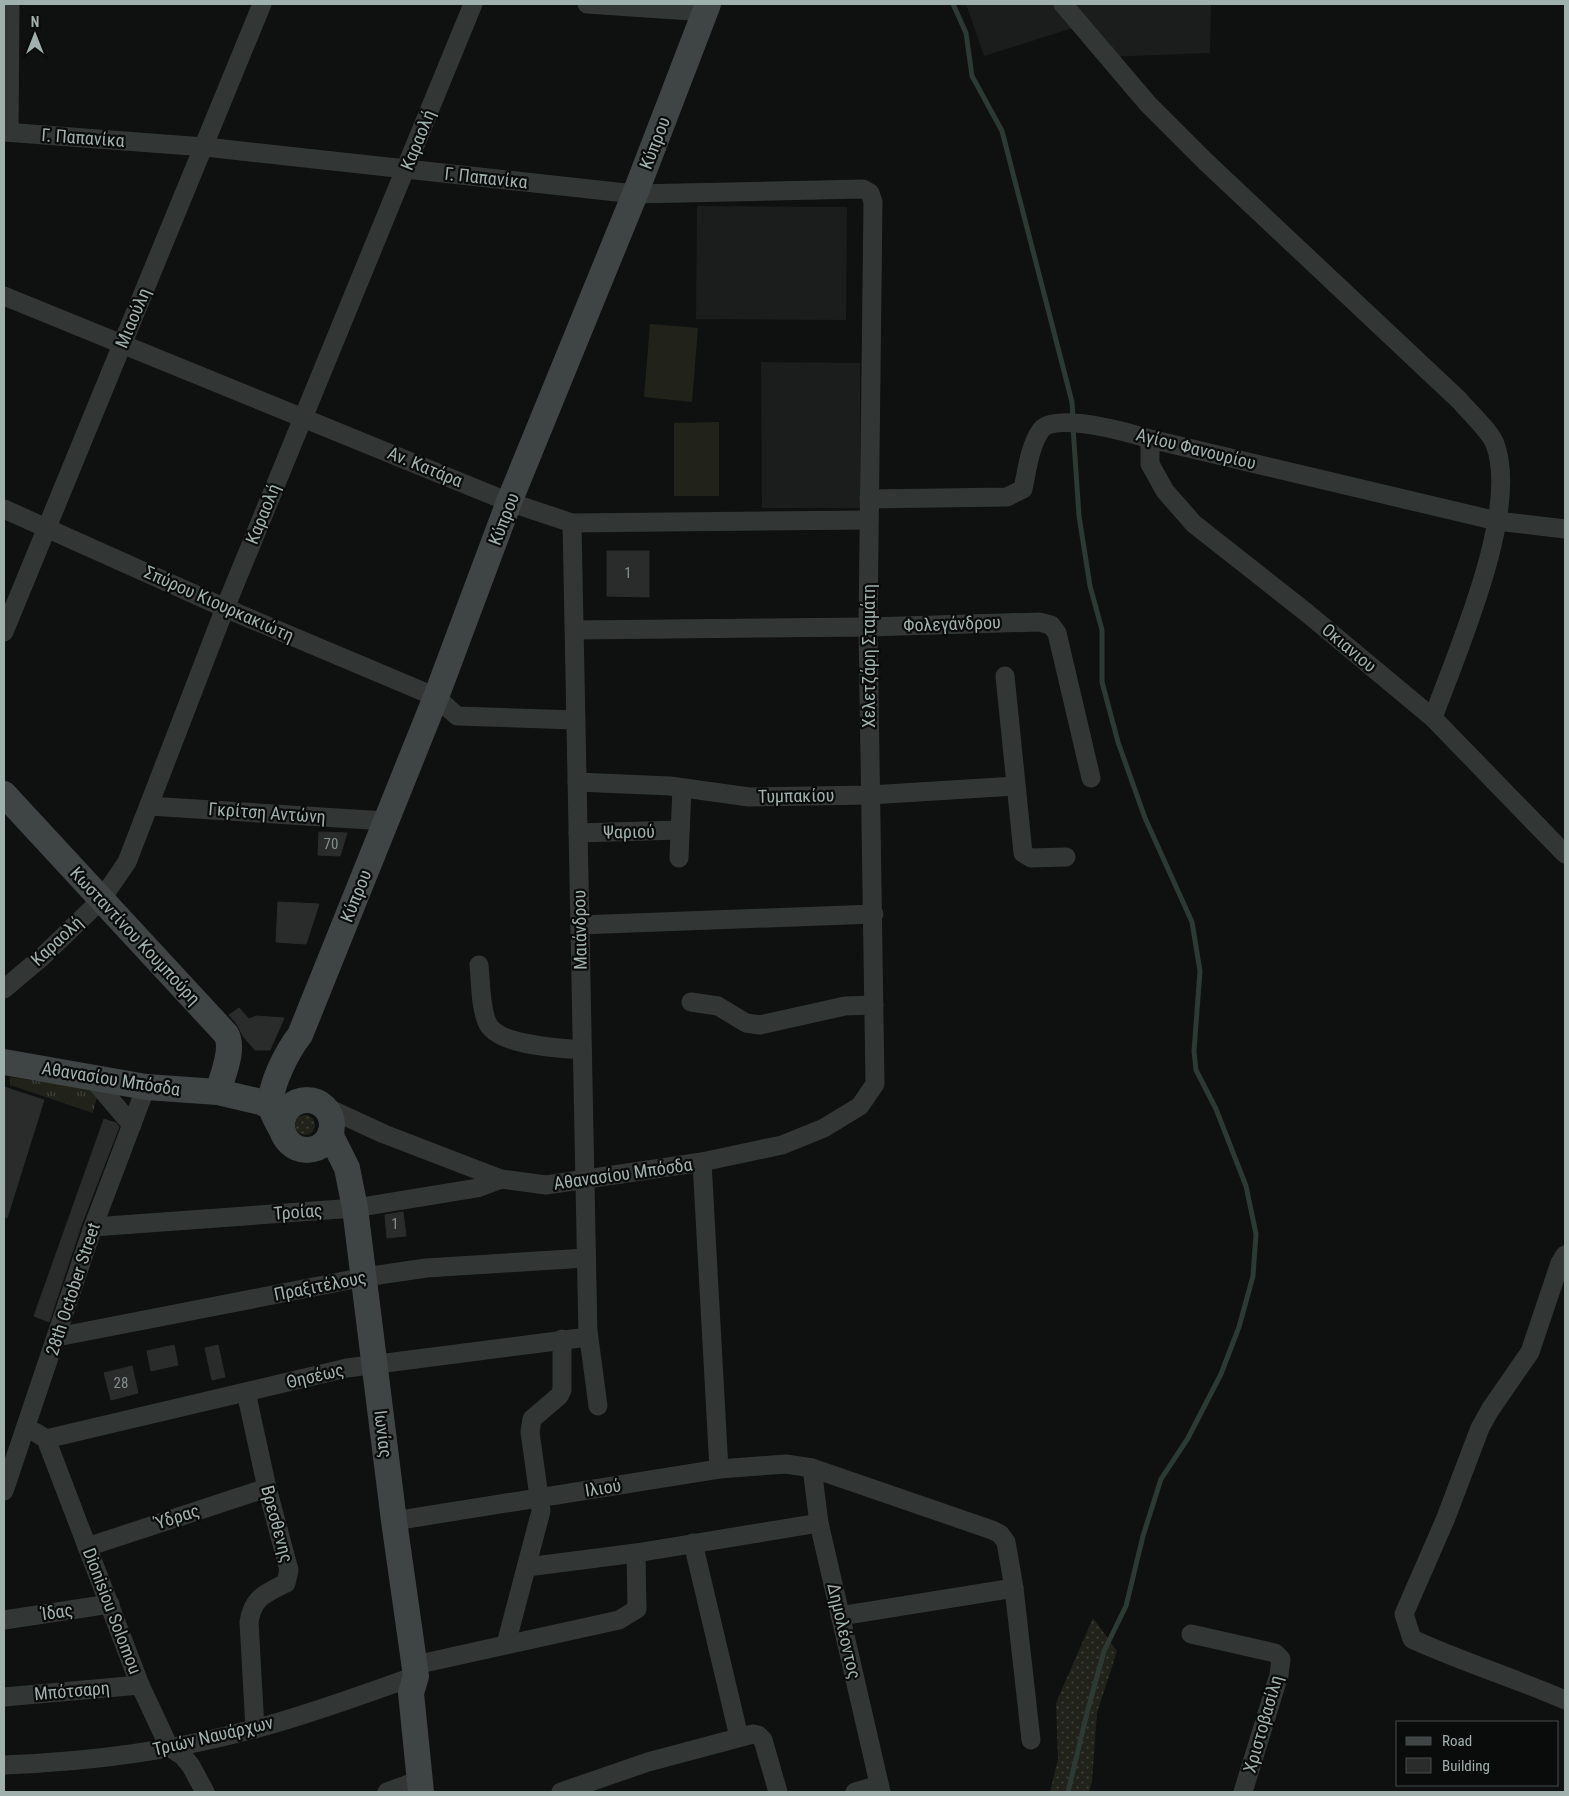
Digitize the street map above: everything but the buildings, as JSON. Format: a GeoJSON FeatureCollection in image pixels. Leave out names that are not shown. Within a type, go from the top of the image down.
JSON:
{"type":"FeatureCollection","features":[{"type":"Feature","properties":{"kind":"street"},"geometry":{"type":"LineString","coordinates":[[7,132],[10,4]]}},
{"type":"Feature","properties":{"kind":"street","name":"Μιαούλη"},"geometry":{"type":"LineString","coordinates":[[4,632],[121,344],[205,147],[262,4]]}},
{"type":"Feature","properties":{"kind":"street","name":"Καραολή"},"geometry":{"type":"LineString","coordinates":[[4,989],[42,957],[101,900],[127,862],[225,608],[302,418],[407,169],[473,4]]}},
{"type":"Feature","properties":{"kind":"street"},"geometry":{"type":"LineString","coordinates":[[587,4],[707,8]]}},
{"type":"Feature","properties":{"kind":"street"},"geometry":{"type":"LineString","coordinates":[[1063,4],[1148,104],[1206,162],[1459,400],[1494,442],[1501,472],[1502,489],[1484,579],[1433,718]]}},
{"type":"Feature","properties":{"kind":"street","name":"Κύπρου"},"geometry":{"type":"LineString","coordinates":[[290,1141],[295,1098],[293,1079],[300,1034],[436,697],[509,502],[635,194],[707,8]]}},
{"type":"Feature","properties":{"kind":"street","name":"Γ. Παπανίκα"},"geometry":{"type":"LineString","coordinates":[[7,132],[205,147],[635,194],[863,189],[870,193],[873,202]]}},
{"type":"Feature","properties":{"kind":"street","name":"Χελετζάρη Σταμάτη"},"geometry":{"type":"LineString","coordinates":[[860,1106],[874,1084],[874,914],[870,795],[868,627],[873,202]]}},
{"type":"Feature","properties":{"kind":"street","name":"Αν. Κατάρα"},"geometry":{"type":"LineString","coordinates":[[4,296],[509,502],[572,523],[869,520]]}},
{"type":"Feature","properties":{"kind":"street","name":"Αγίου Φανουρίου"},"geometry":{"type":"LineString","coordinates":[[869,499],[1007,497],[1023,489],[1033,447],[1042,428],[1051,422],[1064,422],[1115,428],[1150,439],[1496,521],[1565,529]]}},
{"type":"Feature","properties":{"kind":"street","name":"Οκιανιου"},"geometry":{"type":"LineString","coordinates":[[1150,439],[1150,464],[1165,491],[1194,524],[1307,613],[1433,718],[1565,854]]}},
{"type":"Feature","properties":{"kind":"street","name":"Σπύρου Κιουρκακιώτη"},"geometry":{"type":"LineString","coordinates":[[4,509],[225,608],[436,697],[457,716],[576,720]]}},
{"type":"Feature","properties":{"kind":"street","name":"Μαιάνδρου"},"geometry":{"type":"LineString","coordinates":[[572,523],[588,1334],[598,1406]]}},
{"type":"Feature","properties":{"kind":"street","name":"Φολεγάνδρου"},"geometry":{"type":"LineString","coordinates":[[574,630],[868,627],[1039,622],[1051,625],[1057,633],[1091,778]]}},
{"type":"Feature","properties":{"kind":"street"},"geometry":{"type":"LineString","coordinates":[[1005,676],[1023,853],[1031,858],[1066,857]]}},
{"type":"Feature","properties":{"kind":"street","name":"Τυμπακίου"},"geometry":{"type":"LineString","coordinates":[[577,782],[653,784],[749,797],[870,795],[1015,786]]}},
{"type":"Feature","properties":{"kind":"street"},"geometry":{"type":"LineString","coordinates":[[679,858],[682,788]]}},
{"type":"Feature","properties":{"kind":"street","name":"Κωσταντίνου Κουμπούρη"},"geometry":{"type":"LineString","coordinates":[[4,794],[226,1034],[230,1040],[229,1048],[218,1092]]}},
{"type":"Feature","properties":{"kind":"street","name":"Γκρίτση Αντώνη"},"geometry":{"type":"LineString","coordinates":[[149,806],[386,821]]}},
{"type":"Feature","properties":{"kind":"street","name":"Ψαριού"},"geometry":{"type":"LineString","coordinates":[[578,833],[680,830]]}},
{"type":"Feature","properties":{"kind":"street"},"geometry":{"type":"LineString","coordinates":[[580,925],[874,914]]}},
{"type":"Feature","properties":{"kind":"street"},"geometry":{"type":"LineString","coordinates":[[479,965],[486,1022],[493,1032],[512,1040],[541,1046],[582,1050]]}},
{"type":"Feature","properties":{"kind":"street"},"geometry":{"type":"LineString","coordinates":[[690,1002],[718,1006],[746,1023],[760,1025],[845,1006],[874,1005]]}},
{"type":"Feature","properties":{"kind":"street","name":"Αθανασίου Μπόσδα"},"geometry":{"type":"LineString","coordinates":[[4,1062],[146,1087],[218,1092],[247,1085],[295,1098],[501,1179],[546,1185],[702,1162],[782,1145],[824,1128],[860,1106]]}},
{"type":"Feature","properties":{"kind":"street"},"geometry":{"type":"LineString","coordinates":[[92,1078],[132,1126]]}},
{"type":"Feature","properties":{"kind":"street","name":"28th October Street"},"geometry":{"type":"LineString","coordinates":[[4,1491],[93,1227],[146,1087]]}},
{"type":"Feature","properties":{"kind":"street"},"geometry":{"type":"LineString","coordinates":[[295,1098],[298,1102],[287,1109],[282,1121],[290,1141],[324,1162],[354,1200]]}},
{"type":"Feature","properties":{"kind":"street","name":"Ιωνίας"},"geometry":{"type":"LineString","coordinates":[[295,1098],[331,1120],[330,1134],[347,1168],[354,1200],[394,1521],[416,1670],[426,1693],[426,1788]]}},
{"type":"Feature","properties":{"kind":"street"},"geometry":{"type":"LineString","coordinates":[[290,1141],[316,1148],[330,1134]]}},
{"type":"Feature","properties":{"kind":"street","name":"Αθανασίου Μπόσδα"},"geometry":{"type":"LineString","coordinates":[[330,1134],[384,1134]]}},
{"type":"Feature","properties":{"kind":"street"},"geometry":{"type":"LineString","coordinates":[[702,1162],[719,1469]]}},
{"type":"Feature","properties":{"kind":"street","name":"Τροίας"},"geometry":{"type":"LineString","coordinates":[[93,1227],[477,1188],[501,1179]]}},
{"type":"Feature","properties":{"kind":"street"},"geometry":{"type":"LineString","coordinates":[[1565,1255],[1560,1263],[1530,1352],[1490,1410],[1480,1428],[1445,1520],[1404,1614],[1412,1639],[1446,1655],[1523,1682],[1565,1700]]}},
{"type":"Feature","properties":{"kind":"street","name":"Πραξιτέλους"},"geometry":{"type":"LineString","coordinates":[[57,1337],[426,1268],[586,1258]]}},
{"type":"Feature","properties":{"kind":"street","name":"Θησέως"},"geometry":{"type":"LineString","coordinates":[[46,1439],[374,1364],[588,1334]]}},
{"type":"Feature","properties":{"kind":"street"},"geometry":{"type":"LineString","coordinates":[[506,1644],[541,1511],[530,1432],[532,1419],[559,1396],[562,1390],[562,1339]]}},
{"type":"Feature","properties":{"kind":"street","name":"Βρεσθενης"},"geometry":{"type":"LineString","coordinates":[[246,1392],[267,1488],[290,1570],[286,1583],[257,1600],[251,1607],[249,1622],[255,1729]]}},
{"type":"Feature","properties":{"kind":"street"},"geometry":{"type":"LineString","coordinates":[[27,1427],[46,1439]]}},
{"type":"Feature","properties":{"kind":"street","name":"Dionisiou Solomou"},"geometry":{"type":"LineString","coordinates":[[46,1439],[140,1685],[169,1747],[183,1756],[191,1766],[205,1792]]}},
{"type":"Feature","properties":{"kind":"street","name":"Ιλιού"},"geometry":{"type":"LineString","coordinates":[[394,1521],[719,1469],[786,1464],[812,1468],[1000,1534],[1006,1542],[1014,1588],[1031,1740]]}},
{"type":"Feature","properties":{"kind":"street","name":"Δημολέοντος"},"geometry":{"type":"LineString","coordinates":[[812,1468],[819,1523],[880,1789]]}},
{"type":"Feature","properties":{"kind":"street","name":"Ύδρας"},"geometry":{"type":"LineString","coordinates":[[87,1547],[267,1488]]}},
{"type":"Feature","properties":{"kind":"street"},"geometry":{"type":"LineString","coordinates":[[527,1567],[693,1544],[819,1523]]}},
{"type":"Feature","properties":{"kind":"street"},"geometry":{"type":"LineString","coordinates":[[693,1544],[739,1737]]}},
{"type":"Feature","properties":{"kind":"street","name":"Τριών Ναυάρχων"},"geometry":{"type":"LineString","coordinates":[[4,1764],[105,1758],[255,1729],[416,1670],[506,1644],[620,1620],[637,1609],[636,1552]]}},
{"type":"Feature","properties":{"kind":"street"},"geometry":{"type":"LineString","coordinates":[[840,1616],[1014,1588]]}},
{"type":"Feature","properties":{"kind":"street","name":"Ίδας"},"geometry":{"type":"LineString","coordinates":[[4,1620],[110,1604]]}},
{"type":"Feature","properties":{"kind":"street","name":"Χριστοβασίλη"},"geometry":{"type":"LineString","coordinates":[[1192,1634],[1275,1653],[1281,1659],[1279,1675],[1243,1792]]}},
{"type":"Feature","properties":{"kind":"street","name":"Μπότσαρη"},"geometry":{"type":"LineString","coordinates":[[4,1697],[140,1685]]}},
{"type":"Feature","properties":{"kind":"street"},"geometry":{"type":"LineString","coordinates":[[561,1792],[648,1762],[753,1734],[758,1735],[763,1740],[778,1792]]}},
{"type":"Feature","properties":{"kind":"street"},"geometry":{"type":"LineString","coordinates":[[387,1792],[426,1788]]}},
{"type":"Feature","properties":{"kind":"street"},"geometry":{"type":"LineString","coordinates":[[855,1792],[880,1789]]}},
{"type":"Feature","properties":{"kind":"shaded area"},"geometry":{"type":"Polygon","coordinates":[[[966,4],[1211,4],[1210,53],[1104,57],[1082,25],[984,56],[966,4]]]}},
{"type":"Feature","properties":{"kind":"shaded area"},"geometry":{"type":"Polygon","coordinates":[[[697,206],[847,207],[846,320],[696,319],[697,206]]]}},
{"type":"Feature","properties":{"kind":"shaded area"},"geometry":{"type":"Polygon","coordinates":[[[761,362],[860,363],[860,508],[762,508],[761,362]]]}},
{"type":"Feature","properties":{"kind":"green space"},"geometry":{"type":"Polygon","coordinates":[[[650,324],[698,328],[692,402],[644,397],[650,324]]]}},
{"type":"Feature","properties":{"kind":"green space"},"geometry":{"type":"Polygon","coordinates":[[[719,422],[719,496],[674,496],[674,423],[719,422]]]}},
{"type":"Feature","properties":{"kind":"green space"},"geometry":{"type":"Polygon","coordinates":[[[10,1077],[87,1088],[97,1096],[93,1113],[10,1085],[10,1077]]]}},
{"type":"Feature","properties":{"kind":"green space"},"geometry":{"type":"Polygon","coordinates":[[[301,1115],[309,1115],[315,1121],[315,1129],[309,1135],[301,1135],[295,1129],[295,1121],[301,1115]]]}},
{"type":"Feature","properties":{"kind":"green space"},"geometry":{"type":"Polygon","coordinates":[[[1093,1618],[1117,1651],[1097,1713],[1092,1781],[1089,1792],[1050,1792],[1058,1759],[1056,1703],[1093,1618]]]}},
{"type":"Feature","properties":{"kind":"waterway"},"geometry":{"type":"LineString","coordinates":[[953,4],[966,33],[972,76],[1002,131],[1072,402],[1073,418]]}},
{"type":"Feature","properties":{"kind":"waterway"},"geometry":{"type":"LineString","coordinates":[[1068,1792],[1104,1651],[1126,1606],[1143,1536],[1161,1479],[1188,1438],[1221,1374],[1239,1327],[1253,1276],[1256,1234],[1246,1186],[1216,1109],[1196,1070],[1194,1051],[1200,971],[1192,922],[1145,818],[1118,742],[1102,682],[1102,630],[1090,586],[1079,516],[1073,427]]}}]}
